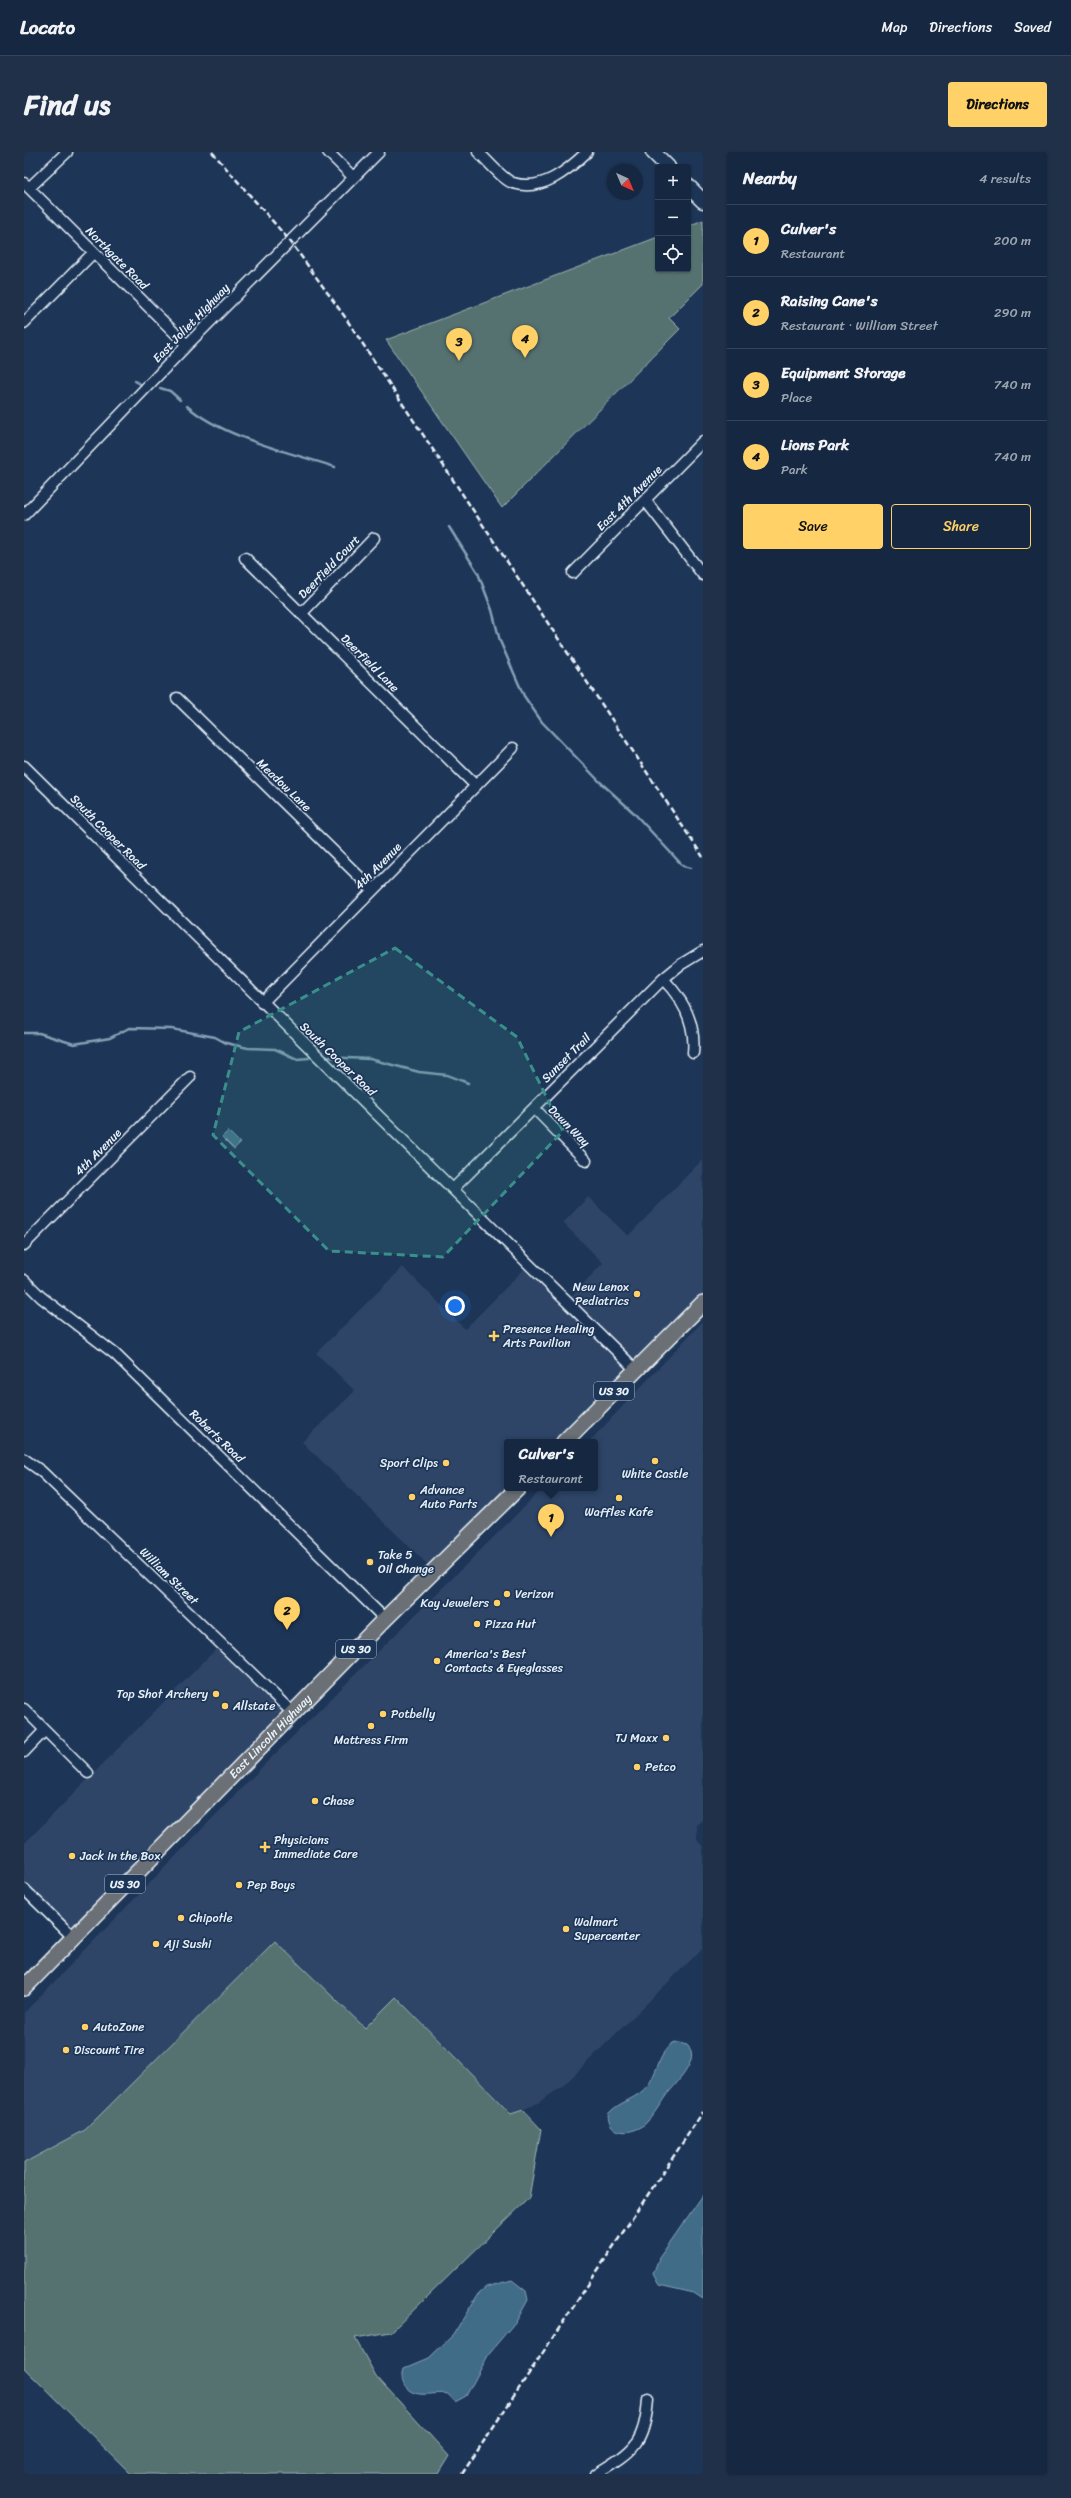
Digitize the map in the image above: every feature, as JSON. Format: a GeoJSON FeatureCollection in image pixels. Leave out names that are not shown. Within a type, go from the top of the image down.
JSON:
{"type":"FeatureCollection","features":[{"type":"Feature","properties":{"kind":"main road"},"geometry":{"type":"LineString","coordinates":[[653,152],[665,164]]}},
{"type":"Feature","properties":{"kind":"main road"},"geometry":{"type":"LineString","coordinates":[[691,189],[703,201]]}},
{"type":"Feature","properties":{"kind":"main road","name":"US 30"},"geometry":{"type":"LineString","coordinates":[[567,1439],[703,1303]]}},
{"type":"Feature","properties":{"kind":"main road","name":"East Lincoln Highway"},"geometry":{"type":"LineString","coordinates":[[24,1988],[386,1619],[515,1491]]}},
{"type":"Feature","properties":{"kind":"street","name":"Northgate Road"},"geometry":{"type":"LineString","coordinates":[[67,152],[27,185],[93,253],[187,345]]}},
{"type":"Feature","properties":{"kind":"street"},"geometry":{"type":"LineString","coordinates":[[328,152],[353,177]]}},
{"type":"Feature","properties":{"kind":"street","name":"East Joliet Highway"},"geometry":{"type":"LineString","coordinates":[[24,515],[187,345],[379,152]]}},
{"type":"Feature","properties":{"kind":"street"},"geometry":{"type":"LineString","coordinates":[[478,152],[512,183],[534,185],[553,179],[587,152]]}},
{"type":"Feature","properties":{"kind":"street"},"geometry":{"type":"LineString","coordinates":[[24,323],[93,253]]}},
{"type":"Feature","properties":{"kind":"street","name":"East 4th Avenue"},"geometry":{"type":"LineString","coordinates":[[573,573],[703,441]]}},
{"type":"Feature","properties":{"kind":"street"},"geometry":{"type":"LineString","coordinates":[[645,500],[703,575]]}},
{"type":"Feature","properties":{"kind":"street","name":"Deerfield Court"},"geometry":{"type":"LineString","coordinates":[[301,614],[374,538]]}},
{"type":"Feature","properties":{"kind":"street","name":"Deerfield Lane"},"geometry":{"type":"LineString","coordinates":[[245,558],[476,786]]}},
{"type":"Feature","properties":{"kind":"street","name":"Meadow Lane"},"geometry":{"type":"LineString","coordinates":[[177,698],[373,890]]}},
{"type":"Feature","properties":{"kind":"street","name":"4th Avenue"},"geometry":{"type":"LineString","coordinates":[[262,1004],[513,748]]}},
{"type":"Feature","properties":{"kind":"street","name":"South Cooper Road"},"geometry":{"type":"LineString","coordinates":[[24,766],[262,1004],[453,1189],[636,1370]]}},
{"type":"Feature","properties":{"kind":"street","name":"Sunset Trail"},"geometry":{"type":"LineString","coordinates":[[453,1189],[663,979],[680,965],[703,950]]}},
{"type":"Feature","properties":{"kind":"street"},"geometry":{"type":"LineString","coordinates":[[663,979],[676,992],[686,1010],[694,1038],[692,1054]]}},
{"type":"Feature","properties":{"kind":"street","name":"4th Avenue"},"geometry":{"type":"LineString","coordinates":[[24,1245],[190,1077]]}},
{"type":"Feature","properties":{"kind":"street","name":"Dawn Way"},"geometry":{"type":"LineString","coordinates":[[534,1108],[586,1161]]}},
{"type":"Feature","properties":{"kind":"street","name":"Roberts Road"},"geometry":{"type":"LineString","coordinates":[[24,1280],[41,1297],[115,1354],[386,1619]]}},
{"type":"Feature","properties":{"kind":"street","name":"William Street"},"geometry":{"type":"LineString","coordinates":[[24,1459],[41,1471],[294,1714]]}},
{"type":"Feature","properties":{"kind":"street"},"geometry":{"type":"LineString","coordinates":[[24,1709],[88,1773]]}},
{"type":"Feature","properties":{"kind":"street"},"geometry":{"type":"LineString","coordinates":[[24,1752],[45,1730]]}},
{"type":"Feature","properties":{"kind":"street"},"geometry":{"type":"LineString","coordinates":[[24,1889],[74,1936]]}},
{"type":"Feature","properties":{"kind":"street"},"geometry":{"type":"LineString","coordinates":[[596,2474],[623,2458],[641,2439],[647,2421],[648,2399]]}},
{"type":"Feature","properties":{"kind":"highlighted area"},"geometry":{"type":"Polygon","coordinates":[[[395,948],[517,1037],[563,1131],[443,1257],[329,1251],[213,1135],[239,1032],[395,948]]]}},
{"type":"Feature","properties":{"kind":"shaded area"},"geometry":{"type":"Polygon","coordinates":[[[228,1131],[240,1143],[234,1149],[222,1137],[228,1131]]]}},
{"type":"Feature","properties":{"kind":"shaded area"},"geometry":{"type":"Polygon","coordinates":[[[703,1159],[703,1300],[564,1439],[504,1439],[504,1491],[512,1491],[433,1570],[302,1442],[355,1391],[316,1353],[403,1267],[465,1329],[528,1265],[569,1299],[603,1263],[563,1223],[588,1197],[628,1236],[703,1159]]]}},
{"type":"Feature","properties":{"kind":"shaded area"},"geometry":{"type":"Polygon","coordinates":[[[703,1321],[703,1819],[697,1825],[697,1840],[703,1847],[703,1948],[562,2087],[536,2104],[512,2114],[397,1997],[365,2029],[275,1941],[85,2130],[24,2163],[24,2013],[262,1767],[540,1491],[598,1491],[598,1439],[592,1439],[703,1321]]]}},
{"type":"Feature","properties":{"kind":"shaded area"},"geometry":{"type":"Polygon","coordinates":[[[220,1645],[290,1714],[72,1927],[24,1881],[24,1844],[220,1645]]]}},
{"type":"Feature","properties":{"kind":"shaded area"},"geometry":{"type":"Polygon","coordinates":[[[675,2042],[687,2045],[691,2051],[689,2065],[685,2072],[643,2126],[626,2132],[616,2129],[609,2121],[608,2114],[617,2106],[644,2090],[651,2080],[666,2050],[675,2042]]]}},
{"type":"Feature","properties":{"kind":"shaded area"},"geometry":{"type":"Polygon","coordinates":[[[703,2195],[703,2299],[694,2293],[659,2285],[653,2274],[659,2258],[703,2195]]]}},
{"type":"Feature","properties":{"kind":"shaded area"},"geometry":{"type":"Polygon","coordinates":[[[512,2280],[526,2291],[528,2300],[517,2320],[490,2352],[466,2396],[455,2402],[448,2394],[418,2394],[408,2389],[402,2379],[403,2369],[429,2358],[453,2335],[479,2293],[486,2287],[512,2280]]]}},
{"type":"Feature","properties":{"kind":"green space"},"geometry":{"type":"Polygon","coordinates":[[[703,220],[703,284],[669,318],[680,329],[502,508],[386,340],[655,238],[655,272],[691,272],[691,225],[703,220]]]}},
{"type":"Feature","properties":{"kind":"green space"},"geometry":{"type":"Polygon","coordinates":[[[275,1941],[365,2028],[396,1997],[511,2114],[523,2110],[541,2129],[529,2198],[391,2332],[355,2338],[376,2376],[449,2456],[438,2474],[131,2474],[24,2368],[24,2163],[85,2130],[275,1941]]]}},
{"type":"Feature","properties":{"kind":"waterway"},"geometry":{"type":"LineString","coordinates":[[135,381],[142,385]]}},
{"type":"Feature","properties":{"kind":"waterway"},"geometry":{"type":"LineString","coordinates":[[160,388],[170,391],[180,400]]}},
{"type":"Feature","properties":{"kind":"waterway"},"geometry":{"type":"LineString","coordinates":[[187,406],[219,427],[238,435],[278,450],[335,467]]}},
{"type":"Feature","properties":{"kind":"waterway"},"geometry":{"type":"LineString","coordinates":[[449,527],[478,573],[492,610],[500,641],[524,696],[542,722],[599,781],[633,812],[683,866],[691,868]]}},
{"type":"Feature","properties":{"kind":"waterway"},"geometry":{"type":"LineString","coordinates":[[24,1033],[39,1033],[74,1044],[110,1038],[129,1028],[172,1029],[215,1037],[226,1043],[248,1048],[275,1049],[297,1059],[309,1058]]}},
{"type":"Feature","properties":{"kind":"waterway"},"geometry":{"type":"LineString","coordinates":[[324,1057],[370,1059],[419,1072],[447,1075],[468,1083]]}},
{"type":"Feature","properties":{"kind":"railway"},"geometry":{"type":"LineString","coordinates":[[212,152],[290,241],[345,317],[703,857]]}},
{"type":"Feature","properties":{"kind":"railway"},"geometry":{"type":"LineString","coordinates":[[462,2474],[703,2112]]}},
{"type":"Feature","properties":{"kind":"place","name":"Lions Park"},"geometry":{"type":"Point","coordinates":[525,358]}},
{"type":"Feature","properties":{"kind":"place","name":"Equipment Storage"},"geometry":{"type":"Point","coordinates":[459,361]}},
{"type":"Feature","properties":{"kind":"place","name":"New Lenox Pediatrics"},"geometry":{"type":"Point","coordinates":[637,1294]}},
{"type":"Feature","properties":{"kind":"place","name":"Presence Healing Arts Pavilion"},"geometry":{"type":"Point","coordinates":[494,1336]}},
{"type":"Feature","properties":{"kind":"place","name":"White Castle"},"geometry":{"type":"Point","coordinates":[655,1461]}},
{"type":"Feature","properties":{"kind":"place","name":"Sport Clips"},"geometry":{"type":"Point","coordinates":[446,1463]}},
{"type":"Feature","properties":{"kind":"place","name":"Advance Auto Parts"},"geometry":{"type":"Point","coordinates":[412,1497]}},
{"type":"Feature","properties":{"kind":"place","name":"Waffles Kafe"},"geometry":{"type":"Point","coordinates":[619,1498]}},
{"type":"Feature","properties":{"kind":"place","name":"Culver's"},"geometry":{"type":"Point","coordinates":[551,1537]}},
{"type":"Feature","properties":{"kind":"place","name":"Take 5 Oil Change"},"geometry":{"type":"Point","coordinates":[370,1562]}},
{"type":"Feature","properties":{"kind":"place","name":"Verizon"},"geometry":{"type":"Point","coordinates":[507,1594]}},
{"type":"Feature","properties":{"kind":"place","name":"Kay Jewelers"},"geometry":{"type":"Point","coordinates":[497,1603]}},
{"type":"Feature","properties":{"kind":"place","name":"Pizza Hut"},"geometry":{"type":"Point","coordinates":[477,1624]}},
{"type":"Feature","properties":{"kind":"place","name":"Raising Cane's"},"geometry":{"type":"Point","coordinates":[287,1630]}},
{"type":"Feature","properties":{"kind":"place","name":"America's Best Contacts & Eyeglasses"},"geometry":{"type":"Point","coordinates":[437,1661]}},
{"type":"Feature","properties":{"kind":"place","name":"Top Shot Archery"},"geometry":{"type":"Point","coordinates":[216,1694]}},
{"type":"Feature","properties":{"kind":"place","name":"Allstate"},"geometry":{"type":"Point","coordinates":[225,1706]}},
{"type":"Feature","properties":{"kind":"place","name":"Potbelly"},"geometry":{"type":"Point","coordinates":[383,1714]}},
{"type":"Feature","properties":{"kind":"place","name":"Mattress Firm"},"geometry":{"type":"Point","coordinates":[371,1726]}},
{"type":"Feature","properties":{"kind":"place","name":"TJ Maxx"},"geometry":{"type":"Point","coordinates":[666,1738]}},
{"type":"Feature","properties":{"kind":"place","name":"Petco"},"geometry":{"type":"Point","coordinates":[637,1767]}},
{"type":"Feature","properties":{"kind":"place","name":"Chase"},"geometry":{"type":"Point","coordinates":[315,1801]}},
{"type":"Feature","properties":{"kind":"place","name":"Physicians Immediate Care"},"geometry":{"type":"Point","coordinates":[265,1847]}},
{"type":"Feature","properties":{"kind":"place","name":"Jack in the Box"},"geometry":{"type":"Point","coordinates":[72,1856]}},
{"type":"Feature","properties":{"kind":"place","name":"Pep Boys"},"geometry":{"type":"Point","coordinates":[239,1885]}},
{"type":"Feature","properties":{"kind":"place","name":"Chipotle"},"geometry":{"type":"Point","coordinates":[181,1918]}},
{"type":"Feature","properties":{"kind":"place","name":"Walmart Supercenter"},"geometry":{"type":"Point","coordinates":[566,1929]}},
{"type":"Feature","properties":{"kind":"place","name":"Aji Sushi"},"geometry":{"type":"Point","coordinates":[156,1944]}},
{"type":"Feature","properties":{"kind":"place","name":"AutoZone"},"geometry":{"type":"Point","coordinates":[85,2027]}},
{"type":"Feature","properties":{"kind":"place","name":"Discount Tire"},"geometry":{"type":"Point","coordinates":[66,2050]}}]}
